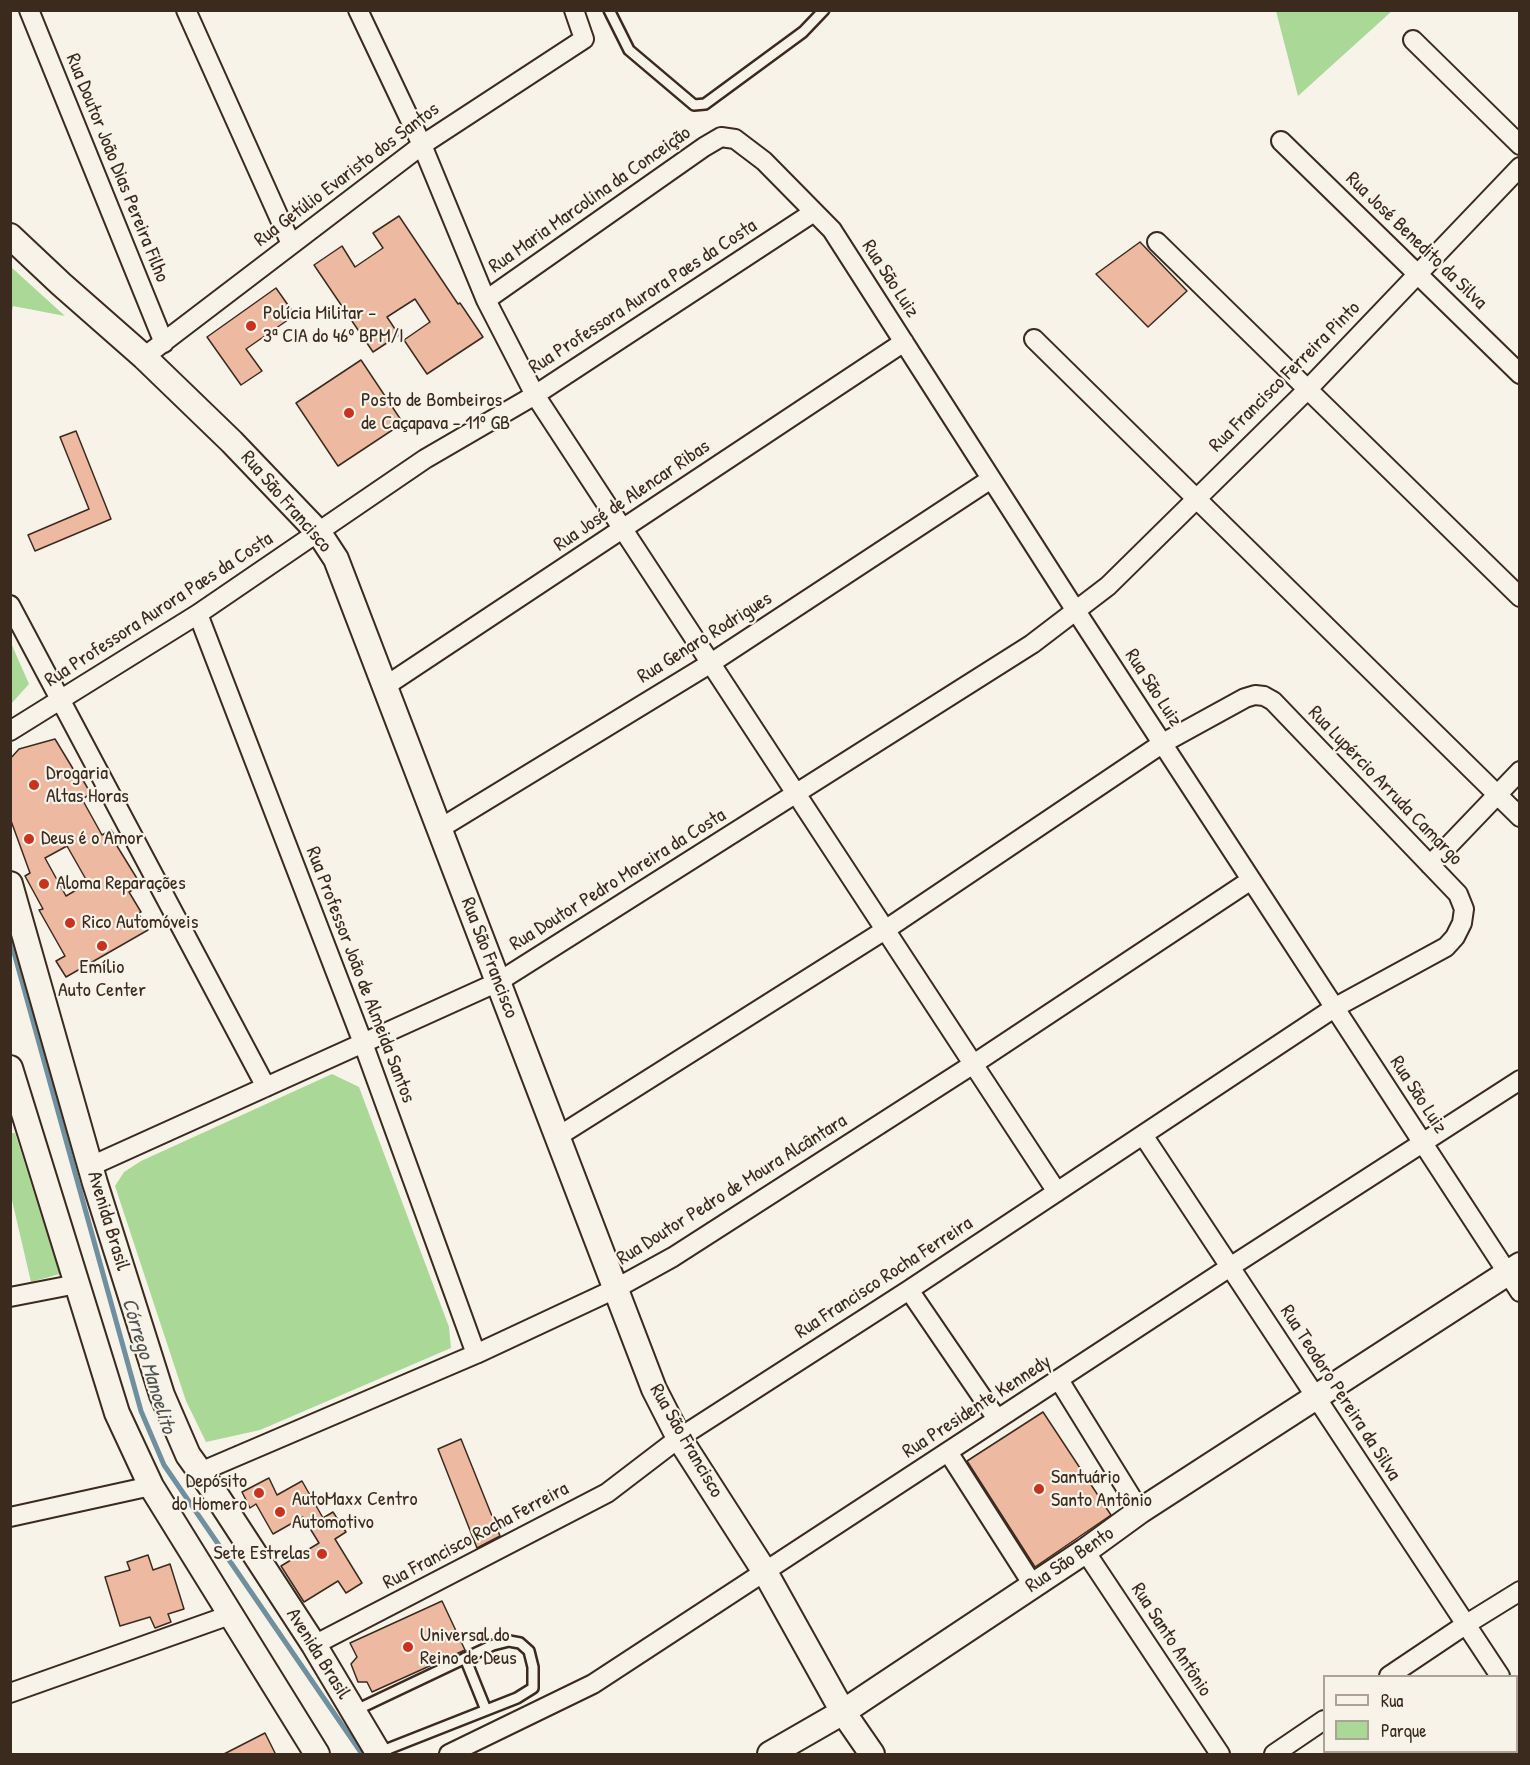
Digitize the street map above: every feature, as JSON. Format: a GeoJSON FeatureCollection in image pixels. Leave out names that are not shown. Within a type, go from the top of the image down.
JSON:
{"type":"FeatureCollection","features":[{"type":"Feature","properties":{"kind":"street","name":"Rua Doutor João Dias Pereira Filho"},"geometry":{"type":"LineString","coordinates":[[28,10],[164,343]]}},
{"type":"Feature","properties":{"kind":"street"},"geometry":{"type":"LineString","coordinates":[[186,10],[291,244]]}},
{"type":"Feature","properties":{"kind":"street"},"geometry":{"type":"LineString","coordinates":[[358,10],[422,145],[486,300],[535,395],[1057,1192]]}},
{"type":"Feature","properties":{"kind":"street","name":"Rua Getúlio Evaristo dos Santos"},"geometry":{"type":"LineString","coordinates":[[144,357],[422,145],[584,39],[574,10]]}},
{"type":"Feature","properties":{"kind":"street"},"geometry":{"type":"LineString","coordinates":[[1413,40],[1520,145]]}},
{"type":"Feature","properties":{"kind":"street","name":"Rua São Luiz"},"geometry":{"type":"LineString","coordinates":[[721,137],[735,139],[764,161],[832,230],[1422,1143],[1515,1277]]}},
{"type":"Feature","properties":{"kind":"street","name":"Rua Maria Marcolina da Conceição"},"geometry":{"type":"LineString","coordinates":[[486,300],[721,137]]}},
{"type":"Feature","properties":{"kind":"street","name":"Rua José Benedito da Silva"},"geometry":{"type":"LineString","coordinates":[[1281,141],[1520,374]]}},
{"type":"Feature","properties":{"kind":"street","name":"Rua Francisco Ferreira Pinto"},"geometry":{"type":"LineString","coordinates":[[1076,610],[1108,586],[1307,390],[1520,167]]}},
{"type":"Feature","properties":{"kind":"street","name":"Rua Professora Aurora Paes da Costa"},"geometry":{"type":"LineString","coordinates":[[10,731],[198,614],[426,459],[535,395],[814,212]]}},
{"type":"Feature","properties":{"kind":"street","name":"Rua São Francisco"},"geometry":{"type":"LineString","coordinates":[[10,236],[144,357],[232,442],[319,533],[336,559],[654,1389],[679,1437],[765,1572],[843,1712],[872,1755]]}},
{"type":"Feature","properties":{"kind":"street"},"geometry":{"type":"LineString","coordinates":[[1157,242],[1520,597]]}},
{"type":"Feature","properties":{"kind":"street"},"geometry":{"type":"LineString","coordinates":[[1034,339],[1520,817]]}},
{"type":"Feature","properties":{"kind":"street","name":"Rua José de Alencar Ribas"},"geometry":{"type":"LineString","coordinates":[[384,687],[904,342]]}},
{"type":"Feature","properties":{"kind":"street","name":"Rua Genaro Rodrigues"},"geometry":{"type":"LineString","coordinates":[[439,829],[711,663],[991,478]]}},
{"type":"Feature","properties":{"kind":"street"},"geometry":{"type":"LineString","coordinates":[[10,605],[266,1087]]}},
{"type":"Feature","properties":{"kind":"street","name":"Rua Doutor Pedro Moreira da Costa"},"geometry":{"type":"LineString","coordinates":[[91,1166],[498,982],[1032,644],[1076,610]]}},
{"type":"Feature","properties":{"kind":"street","name":"Rua Professor João de Almeida Santos"},"geometry":{"type":"LineString","coordinates":[[198,614],[363,1043],[476,1354]]}},
{"type":"Feature","properties":{"kind":"street","name":"Rua Lupércio Arruda Camargo"},"geometry":{"type":"LineString","coordinates":[[1163,743],[1245,698],[1255,695],[1264,696],[1273,701],[1458,894],[1464,909],[1462,923]]}},
{"type":"Feature","properties":{"kind":"street"},"geometry":{"type":"LineString","coordinates":[[557,1137],[885,930],[1163,743]]}},
{"type":"Feature","properties":{"kind":"street"},"geometry":{"type":"LineString","coordinates":[[1430,865],[1520,771]]}},
{"type":"Feature","properties":{"kind":"street","name":"Rua Doutor Pedro de Moura Alcântara"},"geometry":{"type":"LineString","coordinates":[[200,1472],[476,1354],[615,1289],[673,1257],[972,1065],[1251,880]]}},
{"type":"Feature","properties":{"kind":"street","name":"Avenida Brasil"},"geometry":{"type":"LineString","coordinates":[[10,884],[91,1166],[162,1395],[188,1455],[314,1645],[378,1754]]}},
{"type":"Feature","properties":{"kind":"street","name":"Rua Francisco Rocha Ferreira"},"geometry":{"type":"LineString","coordinates":[[314,1645],[607,1493],[679,1437],[909,1290],[1334,1008],[1446,946],[1455,937],[1462,923]]}},
{"type":"Feature","properties":{"kind":"street"},"geometry":{"type":"LineString","coordinates":[[10,1068],[17,1114],[77,1284],[117,1413],[151,1486],[316,1755]]}},
{"type":"Feature","properties":{"kind":"street","name":"Rua Presidente Kennedy"},"geometry":{"type":"LineString","coordinates":[[449,1755],[593,1684],[1520,1080]]}},
{"type":"Feature","properties":{"kind":"street","name":"Rua Teodoro Pereira da Silva"},"geometry":{"type":"LineString","coordinates":[[1143,1135],[1499,1675]]}},
{"type":"Feature","properties":{"kind":"street","name":"Rua São Bento"},"geometry":{"type":"LineString","coordinates":[[770,1755],[843,1712],[1085,1551],[1140,1511],[1316,1397],[1515,1277]]}},
{"type":"Feature","properties":{"kind":"street"},"geometry":{"type":"LineString","coordinates":[[10,1297],[77,1284]]}},
{"type":"Feature","properties":{"kind":"street"},"geometry":{"type":"LineString","coordinates":[[909,1290],[997,1419]]}},
{"type":"Feature","properties":{"kind":"street"},"geometry":{"type":"LineString","coordinates":[[1059,1380],[1140,1511]]}},
{"type":"Feature","properties":{"kind":"street"},"geometry":{"type":"LineString","coordinates":[[948,1452],[1033,1585]]}},
{"type":"Feature","properties":{"kind":"street"},"geometry":{"type":"LineString","coordinates":[[10,1517],[151,1486]]}},
{"type":"Feature","properties":{"kind":"street","name":"Rua Santo Antônio"},"geometry":{"type":"LineString","coordinates":[[1085,1551],[1220,1755]]}},
{"type":"Feature","properties":{"kind":"street"},"geometry":{"type":"LineString","coordinates":[[1392,1675],[1520,1591]]}},
{"type":"Feature","properties":{"kind":"street"},"geometry":{"type":"LineString","coordinates":[[10,1693],[230,1615]]}},
{"type":"Feature","properties":{"kind":"street"},"geometry":{"type":"LineString","coordinates":[[1274,1755],[1323,1721]]}},
{"type":"Feature","properties":{"kind":"lane"},"geometry":{"type":"LineString","coordinates":[[609,10],[629,50],[694,105],[705,104],[803,32],[824,10]]}},
{"type":"Feature","properties":{"kind":"lane"},"geometry":{"type":"LineString","coordinates":[[353,1711],[493,1645],[509,1641],[520,1643],[529,1651],[533,1667],[533,1688],[517,1698],[378,1754]]}},
{"type":"Feature","properties":{"kind":"lane"},"geometry":{"type":"LineString","coordinates":[[465,1658],[486,1710]]}},
{"type":"Feature","properties":{"kind":"green space"},"geometry":{"type":"Polygon","coordinates":[[[1276,10],[1392,11],[1298,96],[1276,10]]]}},
{"type":"Feature","properties":{"kind":"green space"},"geometry":{"type":"Polygon","coordinates":[[[11,267],[65,316],[13,306],[11,316],[11,267]]]}},
{"type":"Feature","properties":{"kind":"green space"},"geometry":{"type":"Polygon","coordinates":[[[11,643],[29,684],[10,704],[11,643]]]}},
{"type":"Feature","properties":{"kind":"green space"},"geometry":{"type":"Polygon","coordinates":[[[332,1074],[359,1087],[449,1327],[451,1348],[260,1430],[206,1442],[186,1401],[115,1186],[124,1172],[141,1161],[332,1074]]]}},
{"type":"Feature","properties":{"kind":"green space"},"geometry":{"type":"Polygon","coordinates":[[[10,1133],[15,1133],[60,1274],[31,1282],[11,1196],[10,1133]]]}},
{"type":"Feature","properties":{"kind":"building"},"geometry":{"type":"Polygon","coordinates":[[[399,216],[483,337],[427,374],[404,340],[430,322],[415,299],[387,317],[399,335],[373,352],[314,265],[342,246],[355,267],[383,248],[373,233],[399,216]]]}},
{"type":"Feature","properties":{"kind":"building"},"geometry":{"type":"Polygon","coordinates":[[[1140,242],[1187,291],[1148,327],[1096,274],[1140,242]]]}},
{"type":"Feature","properties":{"kind":"building","name":"Polícia Militar - 3ª CIA do 46º BPM/I"},"geometry":{"type":"Polygon","coordinates":[[[276,288],[295,315],[246,349],[262,371],[241,385],[207,337],[276,288]]]}},
{"type":"Feature","properties":{"kind":"building","name":"Posto de Bombeiros de Caçapava - 11º GB"},"geometry":{"type":"Polygon","coordinates":[[[361,360],[403,423],[338,466],[296,403],[361,360]]]}},
{"type":"Feature","properties":{"kind":"building"},"geometry":{"type":"Polygon","coordinates":[[[76,431],[111,519],[35,551],[28,535],[89,509],[60,437],[76,431]]]}},
{"type":"Feature","properties":{"kind":"building"},"geometry":{"type":"Polygon","coordinates":[[[55,739],[91,794],[82,799],[102,835],[111,830],[120,844],[117,846],[141,885],[129,892],[148,930],[66,977],[56,961],[65,956],[39,910],[43,909],[25,876],[30,873],[10,818],[10,759],[19,749],[55,739]],[[67,846],[45,858],[66,896],[88,883],[67,846]]]}},
{"type":"Feature","properties":{"kind":"building","name":"Santuário Santo Antônio"},"geometry":{"type":"Polygon","coordinates":[[[1043,1412],[1111,1515],[1035,1567],[967,1461],[1043,1412]]]}},
{"type":"Feature","properties":{"kind":"building"},"geometry":{"type":"Polygon","coordinates":[[[461,1439],[500,1536],[477,1548],[438,1449],[461,1439]]]}},
{"type":"Feature","properties":{"kind":"building"},"geometry":{"type":"Polygon","coordinates":[[[269,1478],[277,1495],[302,1481],[323,1518],[333,1512],[346,1532],[335,1539],[362,1583],[346,1593],[338,1581],[304,1602],[281,1566],[319,1543],[303,1517],[273,1534],[256,1504],[250,1508],[242,1492],[269,1478]]]}},
{"type":"Feature","properties":{"kind":"building"},"geometry":{"type":"Polygon","coordinates":[[[148,1555],[153,1570],[170,1564],[184,1609],[168,1614],[171,1622],[155,1628],[150,1617],[120,1626],[105,1577],[130,1570],[127,1562],[148,1555]]]}},
{"type":"Feature","properties":{"kind":"building","name":"Universal do Reino de Deus"},"geometry":{"type":"Polygon","coordinates":[[[442,1601],[465,1650],[372,1692],[367,1682],[358,1682],[351,1664],[357,1657],[350,1643],[442,1601]]]}},
{"type":"Feature","properties":{"kind":"building"},"geometry":{"type":"Polygon","coordinates":[[[265,1733],[276,1755],[222,1755],[265,1733]]]}},
{"type":"Feature","properties":{"kind":"waterway","name":"Córrego Manoelito"},"geometry":{"type":"LineString","coordinates":[[10,938],[141,1411],[164,1465],[362,1754]]}},
{"type":"Feature","properties":{"kind":"place","name":"Polícia Militar - 3ª CIA do 46º BPM/I"},"geometry":{"type":"Point","coordinates":[251,326]}},
{"type":"Feature","properties":{"kind":"place","name":"Posto de Bombeiros de Caçapava - 11º GB"},"geometry":{"type":"Point","coordinates":[349,413]}},
{"type":"Feature","properties":{"kind":"place","name":"Drogaria Altas Horas"},"geometry":{"type":"Point","coordinates":[34,785]}},
{"type":"Feature","properties":{"kind":"place","name":"Deus é o Amor"},"geometry":{"type":"Point","coordinates":[29,839]}},
{"type":"Feature","properties":{"kind":"place","name":"Aloma Reparações"},"geometry":{"type":"Point","coordinates":[44,884]}},
{"type":"Feature","properties":{"kind":"place","name":"Rico Automóveis"},"geometry":{"type":"Point","coordinates":[70,923]}},
{"type":"Feature","properties":{"kind":"place","name":"Emílio Auto Center"},"geometry":{"type":"Point","coordinates":[102,946]}},
{"type":"Feature","properties":{"kind":"place","name":"Santuário Santo Antônio"},"geometry":{"type":"Point","coordinates":[1039,1489]}},
{"type":"Feature","properties":{"kind":"place","name":"Depósito do Homero"},"geometry":{"type":"Point","coordinates":[259,1493]}},
{"type":"Feature","properties":{"kind":"place","name":"AutoMaxx Centro Automotivo"},"geometry":{"type":"Point","coordinates":[280,1512]}},
{"type":"Feature","properties":{"kind":"place","name":"Sete Estrelas"},"geometry":{"type":"Point","coordinates":[322,1554]}},
{"type":"Feature","properties":{"kind":"place","name":"Universal do Reino de Deus"},"geometry":{"type":"Point","coordinates":[408,1647]}}]}
